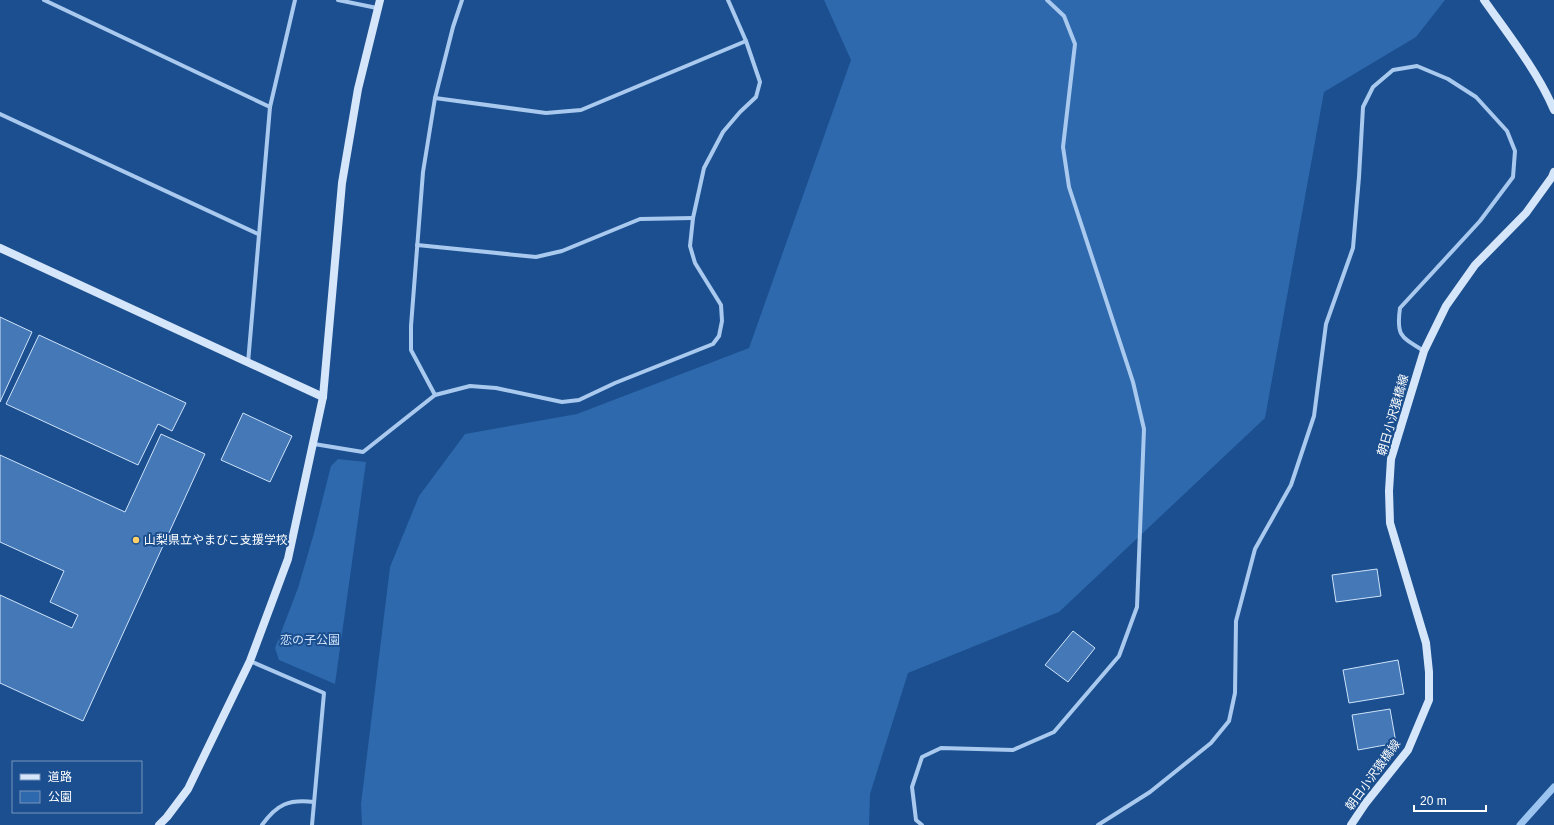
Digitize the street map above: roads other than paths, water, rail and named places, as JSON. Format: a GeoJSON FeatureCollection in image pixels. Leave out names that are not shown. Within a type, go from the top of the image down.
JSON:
{"type":"FeatureCollection","features":[{"type":"Feature","properties":{"kind":"street"},"geometry":{"type":"LineString","coordinates":[[44,0],[270,107]]}},
{"type":"Feature","properties":{"kind":"street"},"geometry":{"type":"LineString","coordinates":[[248,363],[270,107],[295,0]]}},
{"type":"Feature","properties":{"kind":"street"},"geometry":{"type":"LineString","coordinates":[[159,825],[167,817],[188,789],[250,661],[288,558],[314,444],[323,397],[342,183],[358,89],[378,4],[338,0]]}},
{"type":"Feature","properties":{"kind":"street"},"geometry":{"type":"LineString","coordinates":[[435,395],[411,350],[411,326],[423,172],[436,98],[453,28],[462,0]]}},
{"type":"Feature","properties":{"kind":"street"},"geometry":{"type":"LineString","coordinates":[[314,444],[363,452],[435,395],[470,386],[496,388],[562,402],[579,400],[615,383],[713,344],[720,336],[722,321],[721,305],[695,263],[690,246],[693,218],[704,168],[723,132],[740,112],[756,97],[760,82],[746,41],[728,0]]}},
{"type":"Feature","properties":{"kind":"street"},"geometry":{"type":"LineString","coordinates":[[922,825],[916,820],[912,787],[922,757],[941,748],[1013,750],[1054,732],[1119,656],[1137,607],[1144,429],[1134,382],[1069,187],[1063,146],[1075,44],[1064,16],[1047,0]]}},
{"type":"Feature","properties":{"kind":"street"},"geometry":{"type":"LineString","coordinates":[[1484,0],[1511,38],[1549,98],[1554,110]]}},
{"type":"Feature","properties":{"kind":"street"},"geometry":{"type":"LineString","coordinates":[[436,98],[546,113],[581,110],[746,41]]}},
{"type":"Feature","properties":{"kind":"street"},"geometry":{"type":"LineString","coordinates":[[1098,825],[1150,792],[1211,743],[1229,721],[1235,693],[1236,621],[1255,549],[1291,485],[1314,416],[1326,324],[1353,248],[1363,107],[1373,87],[1393,70],[1417,66],[1448,78],[1476,97],[1507,130],[1515,151],[1513,177],[1480,221],[1400,308],[1398,325],[1405,339],[1424,351]]}},
{"type":"Feature","properties":{"kind":"street"},"geometry":{"type":"LineString","coordinates":[[0,114],[258,234]]}},
{"type":"Feature","properties":{"kind":"street","name":"朝日小沢猿橋線"},"geometry":{"type":"LineString","coordinates":[[1351,825],[1365,804],[1408,750],[1429,700],[1430,672],[1426,643],[1390,523],[1389,491],[1391,459],[1424,351],[1446,306],[1475,265],[1526,213],[1554,172]]}},
{"type":"Feature","properties":{"kind":"street"},"geometry":{"type":"LineString","coordinates":[[417,245],[536,257],[562,251],[640,219],[693,218]]}},
{"type":"Feature","properties":{"kind":"street"},"geometry":{"type":"LineString","coordinates":[[0,248],[323,397]]}},
{"type":"Feature","properties":{"kind":"street"},"geometry":{"type":"LineString","coordinates":[[250,661],[324,693],[312,825]]}},
{"type":"Feature","properties":{"kind":"street"},"geometry":{"type":"LineString","coordinates":[[262,825],[270,814],[282,804],[299,800],[314,802]]}},
{"type":"Feature","properties":{"kind":"waterway"},"geometry":{"type":"LineString","coordinates":[[1520,825],[1554,787]]}},
{"type":"Feature","properties":{"kind":"place","name":"山梨県立やまびこ支援学校"},"geometry":{"type":"Point","coordinates":[136,540]}},
{"type":"Feature","properties":{"kind":"park label","name":"恋の子公園"},"geometry":{"type":"Point","coordinates":[310,640]}}]}
